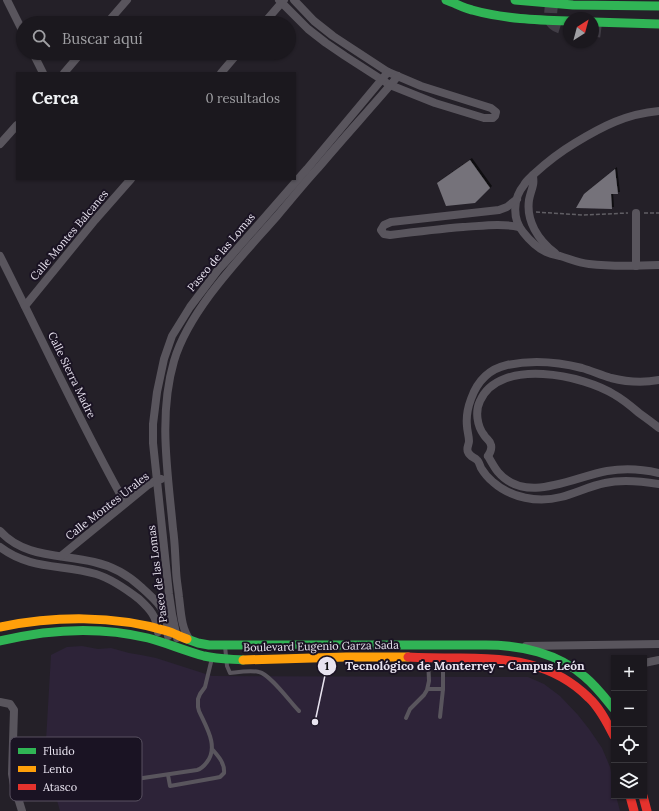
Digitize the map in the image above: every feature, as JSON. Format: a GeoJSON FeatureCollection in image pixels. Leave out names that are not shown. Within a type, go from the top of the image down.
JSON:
{"type":"FeatureCollection","features":[{"type":"Feature","properties":{"kind":"street"},"geometry":{"type":"LineString","coordinates":[[7,0],[16,18]]}},
{"type":"Feature","properties":{"kind":"street"},"geometry":{"type":"LineString","coordinates":[[269,16],[281,1],[326,44],[390,85],[435,103],[477,116],[491,119],[495,116],[496,112],[489,107],[422,86],[388,72],[333,36],[314,21],[294,0]]}},
{"type":"Feature","properties":{"kind":"street"},"geometry":{"type":"LineString","coordinates":[[446,0],[471,9],[504,16],[563,22]]}},
{"type":"Feature","properties":{"kind":"street"},"geometry":{"type":"LineString","coordinates":[[516,0],[573,5],[659,6]]}},
{"type":"Feature","properties":{"kind":"street"},"geometry":{"type":"LineString","coordinates":[[112,16],[124,1]]}},
{"type":"Feature","properties":{"kind":"street"},"geometry":{"type":"LineString","coordinates":[[599,22],[659,24]]}},
{"type":"Feature","properties":{"kind":"street"},"geometry":{"type":"LineString","coordinates":[[601,31],[659,32]]}},
{"type":"Feature","properties":{"kind":"street"},"geometry":{"type":"LineString","coordinates":[[36,60],[42,72]]}},
{"type":"Feature","properties":{"kind":"street"},"geometry":{"type":"LineString","coordinates":[[65,72],[75,60]]}},
{"type":"Feature","properties":{"kind":"street"},"geometry":{"type":"LineString","coordinates":[[222,72],[232,60]]}},
{"type":"Feature","properties":{"kind":"street","name":"Paseo de las Lomas"},"geometry":{"type":"LineString","coordinates":[[191,641],[184,629],[181,611],[166,459],[166,406],[174,362],[187,330],[233,260],[388,72]]}},
{"type":"Feature","properties":{"kind":"street","name":"Paseo de las Lomas"},"geometry":{"type":"LineString","coordinates":[[181,648],[176,635],[169,594],[153,443],[153,424],[157,392],[164,359],[172,336],[190,307],[218,270],[233,260],[398,76]]}},
{"type":"Feature","properties":{"kind":"street"},"geometry":{"type":"LineString","coordinates":[[659,111],[625,117],[604,126],[558,154],[542,166],[524,184],[517,199],[515,212],[519,227],[534,245],[546,252],[589,264],[621,266],[659,265]]}},
{"type":"Feature","properties":{"kind":"street"},"geometry":{"type":"LineString","coordinates":[[0,144],[16,126]]}},
{"type":"Feature","properties":{"kind":"street"},"geometry":{"type":"LineString","coordinates":[[533,175],[533,184],[529,202],[531,224],[546,245],[559,256]]}},
{"type":"Feature","properties":{"kind":"street","name":"Calle Montes Balcanes"},"geometry":{"type":"LineString","coordinates":[[25,306],[94,220],[130,180]]}},
{"type":"Feature","properties":{"kind":"street"},"geometry":{"type":"LineString","coordinates":[[517,199],[507,207],[499,210],[392,222],[384,225],[381,230],[384,234],[390,235],[436,229],[492,225],[519,227]]}},
{"type":"Feature","properties":{"kind":"street"},"geometry":{"type":"LineString","coordinates":[[636,213],[636,266]]}},
{"type":"Feature","properties":{"kind":"street","name":"Calle Sierra Madre"},"geometry":{"type":"LineString","coordinates":[[0,256],[90,437],[125,503]]}},
{"type":"Feature","properties":{"kind":"street"},"geometry":{"type":"LineString","coordinates":[[659,380],[638,382],[621,380],[555,363],[514,364],[499,367],[482,379],[474,391],[467,414],[469,441],[467,445],[470,456],[477,460],[482,469],[493,482],[506,491],[516,495],[525,498],[540,499],[561,497],[593,486],[617,481],[638,481],[659,484]]}},
{"type":"Feature","properties":{"kind":"street"},"geometry":{"type":"LineString","coordinates":[[477,460],[481,460],[488,456],[491,451],[489,440],[484,436],[477,419],[479,402],[494,383],[504,378],[530,374],[562,376],[584,381],[598,386],[615,395],[659,428]]}},
{"type":"Feature","properties":{"kind":"street"},"geometry":{"type":"LineString","coordinates":[[469,441],[476,436],[484,436]]}},
{"type":"Feature","properties":{"kind":"street"},"geometry":{"type":"LineString","coordinates":[[488,456],[497,472],[510,483],[531,488],[554,486],[607,471],[630,469],[659,473]]}},
{"type":"Feature","properties":{"kind":"street","name":"Calle Montes Urales"},"geometry":{"type":"LineString","coordinates":[[61,556],[148,485],[157,480],[168,478]]}},
{"type":"Feature","properties":{"kind":"street"},"geometry":{"type":"LineString","coordinates":[[0,531],[13,543],[23,547],[44,554],[93,562],[122,572],[135,581],[164,611],[166,619],[159,641]]}},
{"type":"Feature","properties":{"kind":"street"},"geometry":{"type":"LineString","coordinates":[[0,547],[6,552],[24,560],[97,574],[115,583],[127,590],[150,610],[170,644]]}},
{"type":"Feature","properties":{"kind":"street"},"geometry":{"type":"LineString","coordinates":[[127,590],[135,581]]}},
{"type":"Feature","properties":{"kind":"street","name":"Boulevard Eugenio Garza Sada"},"geometry":{"type":"LineString","coordinates":[[0,627],[25,622],[47,620],[104,619],[163,630],[209,646],[509,646],[543,654],[572,668],[582,674],[601,692],[611,705]]}},
{"type":"Feature","properties":{"kind":"street","name":"Boulevard Eugenio Garza Sada"},"geometry":{"type":"LineString","coordinates":[[0,641],[33,634],[69,630],[88,630],[147,638],[212,658],[226,659],[345,657],[505,659],[532,664],[564,677],[585,693],[602,713],[611,730]]}},
{"type":"Feature","properties":{"kind":"street"},"geometry":{"type":"LineString","coordinates":[[509,646],[659,644]]}},
{"type":"Feature","properties":{"kind":"street"},"geometry":{"type":"LineString","coordinates":[[647,662],[659,660]]}},
{"type":"Feature","properties":{"kind":"street"},"geometry":{"type":"LineString","coordinates":[[0,702],[10,704],[14,710],[13,737]]}},
{"type":"Feature","properties":{"kind":"street"},"geometry":{"type":"LineString","coordinates":[[631,799],[634,811]]}},
{"type":"Feature","properties":{"kind":"street"},"geometry":{"type":"LineString","coordinates":[[644,799],[647,811]]}},
{"type":"Feature","properties":{"kind":"street"},"geometry":{"type":"LineString","coordinates":[[19,801],[22,811]]}},
{"type":"Feature","properties":{"kind":"lane"},"geometry":{"type":"LineString","coordinates":[[225,646],[227,666],[230,673],[256,671],[264,674],[299,711]]}},
{"type":"Feature","properties":{"kind":"lane"},"geometry":{"type":"LineString","coordinates":[[142,779],[191,772],[200,769],[209,759],[212,752],[210,736],[198,707],[198,699],[200,694],[205,689],[212,658]]}},
{"type":"Feature","properties":{"kind":"lane"},"geometry":{"type":"LineString","coordinates":[[406,718],[410,709],[428,689],[428,658]]}},
{"type":"Feature","properties":{"kind":"lane"},"geometry":{"type":"LineString","coordinates":[[440,716],[444,658]]}},
{"type":"Feature","properties":{"kind":"lane"},"geometry":{"type":"LineString","coordinates":[[428,689],[443,689]]}},
{"type":"Feature","properties":{"kind":"lane"},"geometry":{"type":"LineString","coordinates":[[168,775],[170,786],[220,777],[224,773],[224,768],[222,762],[212,748]]}},
{"type":"Feature","properties":{"kind":"path"},"geometry":{"type":"LineString","coordinates":[[529,211],[583,216],[659,213]]}},
{"type":"Feature","properties":{"kind":"shaded area"},"geometry":{"type":"Polygon","coordinates":[[[82,646],[98,649],[111,648],[156,658],[212,676],[528,677],[544,684],[560,696],[589,729],[602,748],[610,767],[611,799],[617,799],[620,811],[60,811],[57,801],[142,801],[142,737],[46,737],[51,655],[67,647],[82,646]]]}},
{"type":"Feature","properties":{"kind":"building"},"geometry":{"type":"Polygon","coordinates":[[[470,160],[490,188],[475,203],[446,206],[437,183],[470,160]]]}},
{"type":"Feature","properties":{"kind":"building"},"geometry":{"type":"Polygon","coordinates":[[[615,169],[618,194],[611,194],[612,209],[576,208],[584,194],[615,169]]]}},
{"type":"Feature","properties":{"kind":"tunnel"},"geometry":{"type":"LineString","coordinates":[[552,0],[551,17],[553,23],[563,27]]}},
{"type":"Feature","properties":{"kind":"traffic: fast"},"geometry":{"type":"LineString","coordinates":[[446,0],[484,13],[508,17],[563,21]]}},
{"type":"Feature","properties":{"kind":"traffic: fast"},"geometry":{"type":"LineString","coordinates":[[515,0],[573,5],[659,6]]}},
{"type":"Feature","properties":{"kind":"traffic: fast"},"geometry":{"type":"LineString","coordinates":[[599,22],[659,24]]}},
{"type":"Feature","properties":{"kind":"traffic: fast"},"geometry":{"type":"LineString","coordinates":[[0,641],[37,634],[74,630],[111,632],[148,638],[204,656],[243,660]]}},
{"type":"Feature","properties":{"kind":"traffic: fast"},"geometry":{"type":"LineString","coordinates":[[187,639],[209,645],[499,645],[525,649],[551,656],[574,669],[593,684],[611,705]]}},
{"type":"Feature","properties":{"kind":"traffic: slow"},"geometry":{"type":"LineString","coordinates":[[0,627],[21,623],[63,619],[105,620],[147,626],[170,632],[187,639]]}},
{"type":"Feature","properties":{"kind":"traffic: slow"},"geometry":{"type":"LineString","coordinates":[[243,660],[408,657]]}},
{"type":"Feature","properties":{"kind":"traffic: jam"},"geometry":{"type":"LineString","coordinates":[[408,657],[479,658],[530,664],[561,677],[575,686],[593,702],[611,730]]}},
{"type":"Feature","properties":{"kind":"traffic: jam"},"geometry":{"type":"LineString","coordinates":[[631,799],[634,811]]}},
{"type":"Feature","properties":{"kind":"traffic: jam"},"geometry":{"type":"LineString","coordinates":[[644,799],[647,811]]}},
{"type":"Feature","properties":{"kind":"place","name":"Tecnológico de Monterrey - Campus León"},"geometry":{"type":"Point","coordinates":[315,722]}}]}
